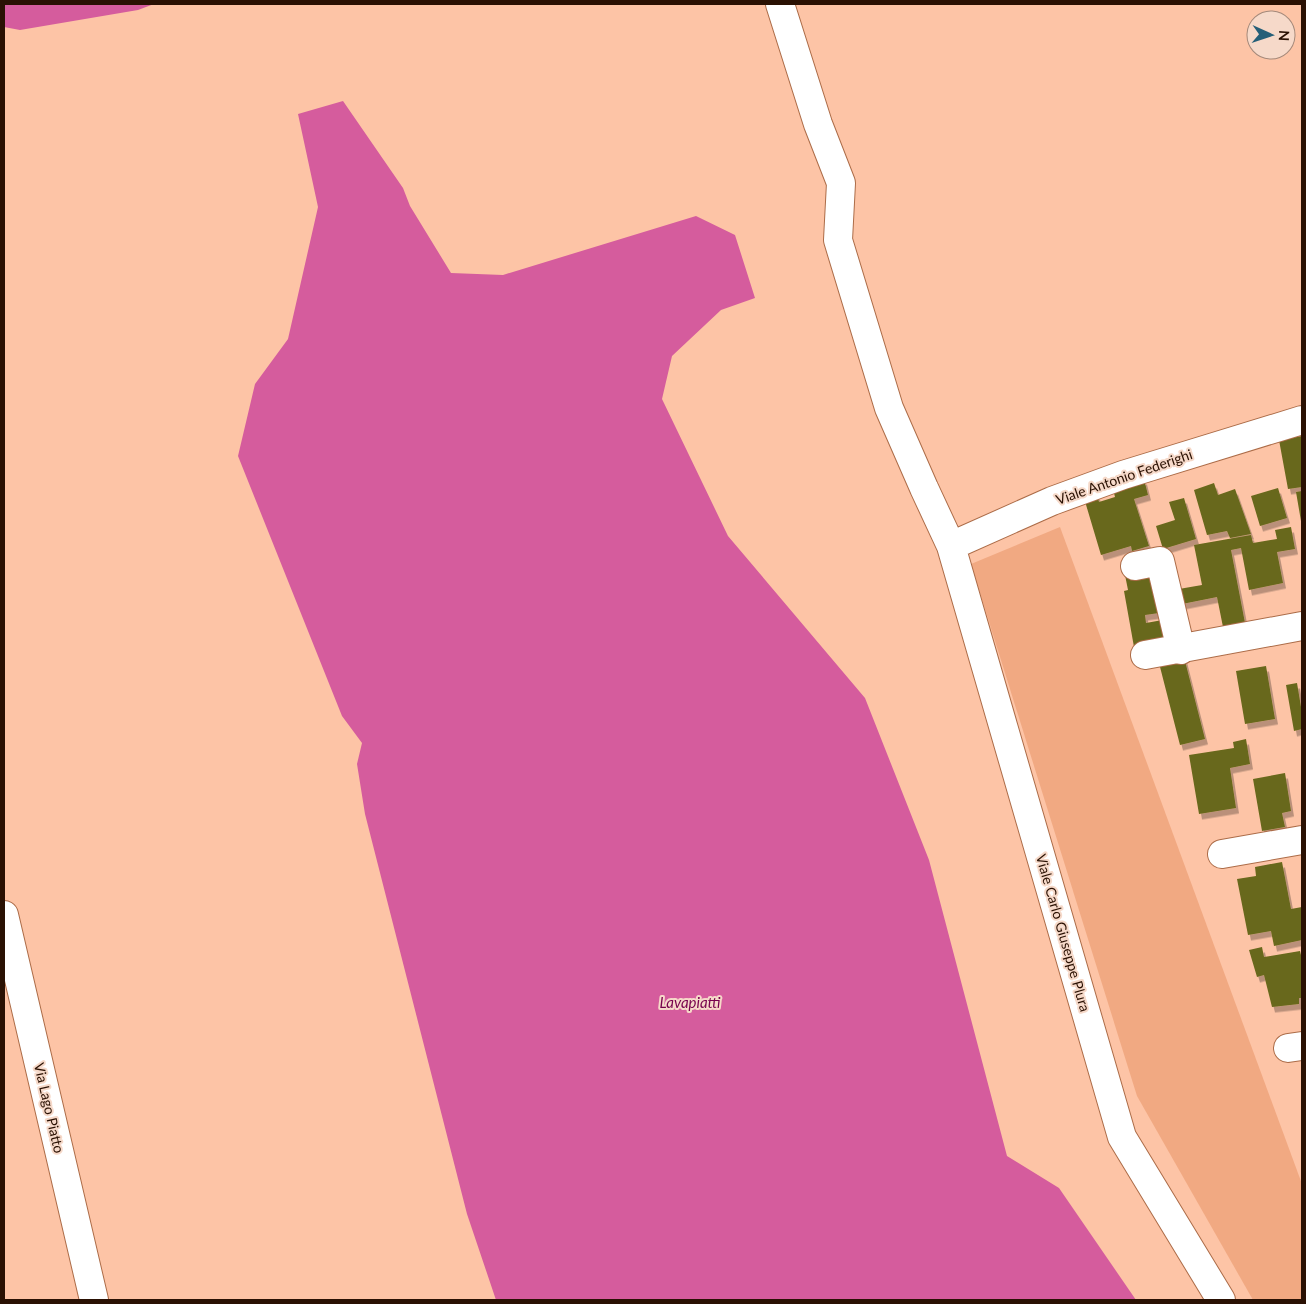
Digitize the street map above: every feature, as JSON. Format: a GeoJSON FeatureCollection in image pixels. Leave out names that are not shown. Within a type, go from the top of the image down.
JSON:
{"type":"FeatureCollection","features":[{"type":"Feature","properties":{"kind":"street","name":"Viale Carlo Giuseppe Plura"},"geometry":{"type":"LineString","coordinates":[[780,4],[818,124],[841,183],[838,240],[889,408],[951,546],[1122,1137],[1221,1300]]}},
{"type":"Feature","properties":{"kind":"street","name":"Viale Antonio Federighi"},"geometry":{"type":"LineString","coordinates":[[951,546],[1052,501],[1123,475],[1302,420]]}},
{"type":"Feature","properties":{"kind":"street"},"geometry":{"type":"LineString","coordinates":[[1135,566],[1160,561],[1180,650]]}},
{"type":"Feature","properties":{"kind":"street"},"geometry":{"type":"LineString","coordinates":[[1146,656],[1302,626]]}},
{"type":"Feature","properties":{"kind":"street"},"geometry":{"type":"LineString","coordinates":[[1222,854],[1302,840]]}},
{"type":"Feature","properties":{"kind":"street","name":"Via Lago Piatto"},"geometry":{"type":"LineString","coordinates":[[4,915],[94,1300]]}},
{"type":"Feature","properties":{"kind":"shaded area"},"geometry":{"type":"Polygon","coordinates":[[[1060,527],[1302,1184],[1302,1300],[1253,1300],[1137,1096],[971,564],[1060,527]]]}},
{"type":"Feature","properties":{"kind":"water"},"geometry":{"type":"Polygon","coordinates":[[[4,4],[154,4],[138,10],[20,30],[4,27],[4,4]]]}},
{"type":"Feature","properties":{"kind":"water","name":"Lavapiatti"},"geometry":{"type":"Polygon","coordinates":[[[343,101],[403,188],[410,206],[451,273],[503,275],[696,216],[735,235],[755,298],[721,310],[672,356],[662,399],[728,536],[865,698],[929,860],[1007,1156],[1059,1188],[1136,1300],[496,1300],[467,1214],[365,814],[357,764],[362,743],[342,716],[238,456],[255,384],[288,339],[318,207],[298,114],[343,101]]]}},
{"type":"Feature","properties":{"kind":"building"},"geometry":{"type":"Polygon","coordinates":[[[1302,436],[1302,487],[1288,489],[1279,440],[1302,436]]]}},
{"type":"Feature","properties":{"kind":"building"},"geometry":{"type":"Polygon","coordinates":[[[1144,479],[1148,495],[1134,499],[1149,546],[1132,551],[1131,546],[1101,555],[1084,498],[1097,494],[1099,502],[1115,497],[1113,489],[1144,479]]]}},
{"type":"Feature","properties":{"kind":"building"},"geometry":{"type":"Polygon","coordinates":[[[1214,483],[1218,495],[1235,489],[1251,534],[1230,538],[1227,531],[1207,535],[1194,490],[1214,483]]]}},
{"type":"Feature","properties":{"kind":"building"},"geometry":{"type":"Polygon","coordinates":[[[1278,488],[1287,518],[1260,526],[1251,496],[1278,488]]]}},
{"type":"Feature","properties":{"kind":"building"},"geometry":{"type":"Polygon","coordinates":[[[1302,491],[1302,521],[1301,521],[1296,492],[1302,491]]]}},
{"type":"Feature","properties":{"kind":"building"},"geometry":{"type":"Polygon","coordinates":[[[1184,498],[1196,539],[1163,549],[1156,526],[1175,520],[1169,502],[1184,498]]]}},
{"type":"Feature","properties":{"kind":"building"},"geometry":{"type":"Polygon","coordinates":[[[1291,527],[1295,549],[1277,552],[1283,583],[1249,590],[1241,548],[1231,550],[1245,623],[1223,627],[1217,597],[1182,604],[1179,589],[1202,585],[1194,545],[1251,535],[1253,543],[1277,539],[1275,530],[1291,527]]]}},
{"type":"Feature","properties":{"kind":"building"},"geometry":{"type":"Polygon","coordinates":[[[1158,569],[1166,612],[1145,615],[1146,623],[1168,619],[1172,640],[1134,647],[1124,591],[1128,590],[1125,575],[1158,569]]]}},
{"type":"Feature","properties":{"kind":"building"},"geometry":{"type":"Polygon","coordinates":[[[1184,657],[1205,739],[1180,745],[1159,663],[1184,657]]]}},
{"type":"Feature","properties":{"kind":"building"},"geometry":{"type":"Polygon","coordinates":[[[1266,666],[1275,719],[1245,724],[1236,671],[1266,666]]]}},
{"type":"Feature","properties":{"kind":"building"},"geometry":{"type":"Polygon","coordinates":[[[1297,683],[1302,713],[1302,729],[1294,731],[1286,685],[1297,683]]]}},
{"type":"Feature","properties":{"kind":"building"},"geometry":{"type":"Polygon","coordinates":[[[1246,739],[1250,764],[1230,768],[1236,808],[1199,814],[1189,755],[1234,748],[1233,742],[1246,739]]]}},
{"type":"Feature","properties":{"kind":"building"},"geometry":{"type":"Polygon","coordinates":[[[1285,773],[1291,811],[1282,813],[1285,827],[1262,831],[1253,779],[1285,773]]]}},
{"type":"Feature","properties":{"kind":"building"},"geometry":{"type":"Polygon","coordinates":[[[1282,862],[1291,909],[1302,907],[1302,940],[1274,946],[1271,931],[1248,935],[1237,879],[1256,876],[1255,867],[1282,862]]]}},
{"type":"Feature","properties":{"kind":"building"},"geometry":{"type":"Polygon","coordinates":[[[1262,947],[1264,957],[1300,951],[1302,959],[1302,998],[1299,998],[1299,1004],[1272,1007],[1264,975],[1257,977],[1249,950],[1262,947]]]}}]}
